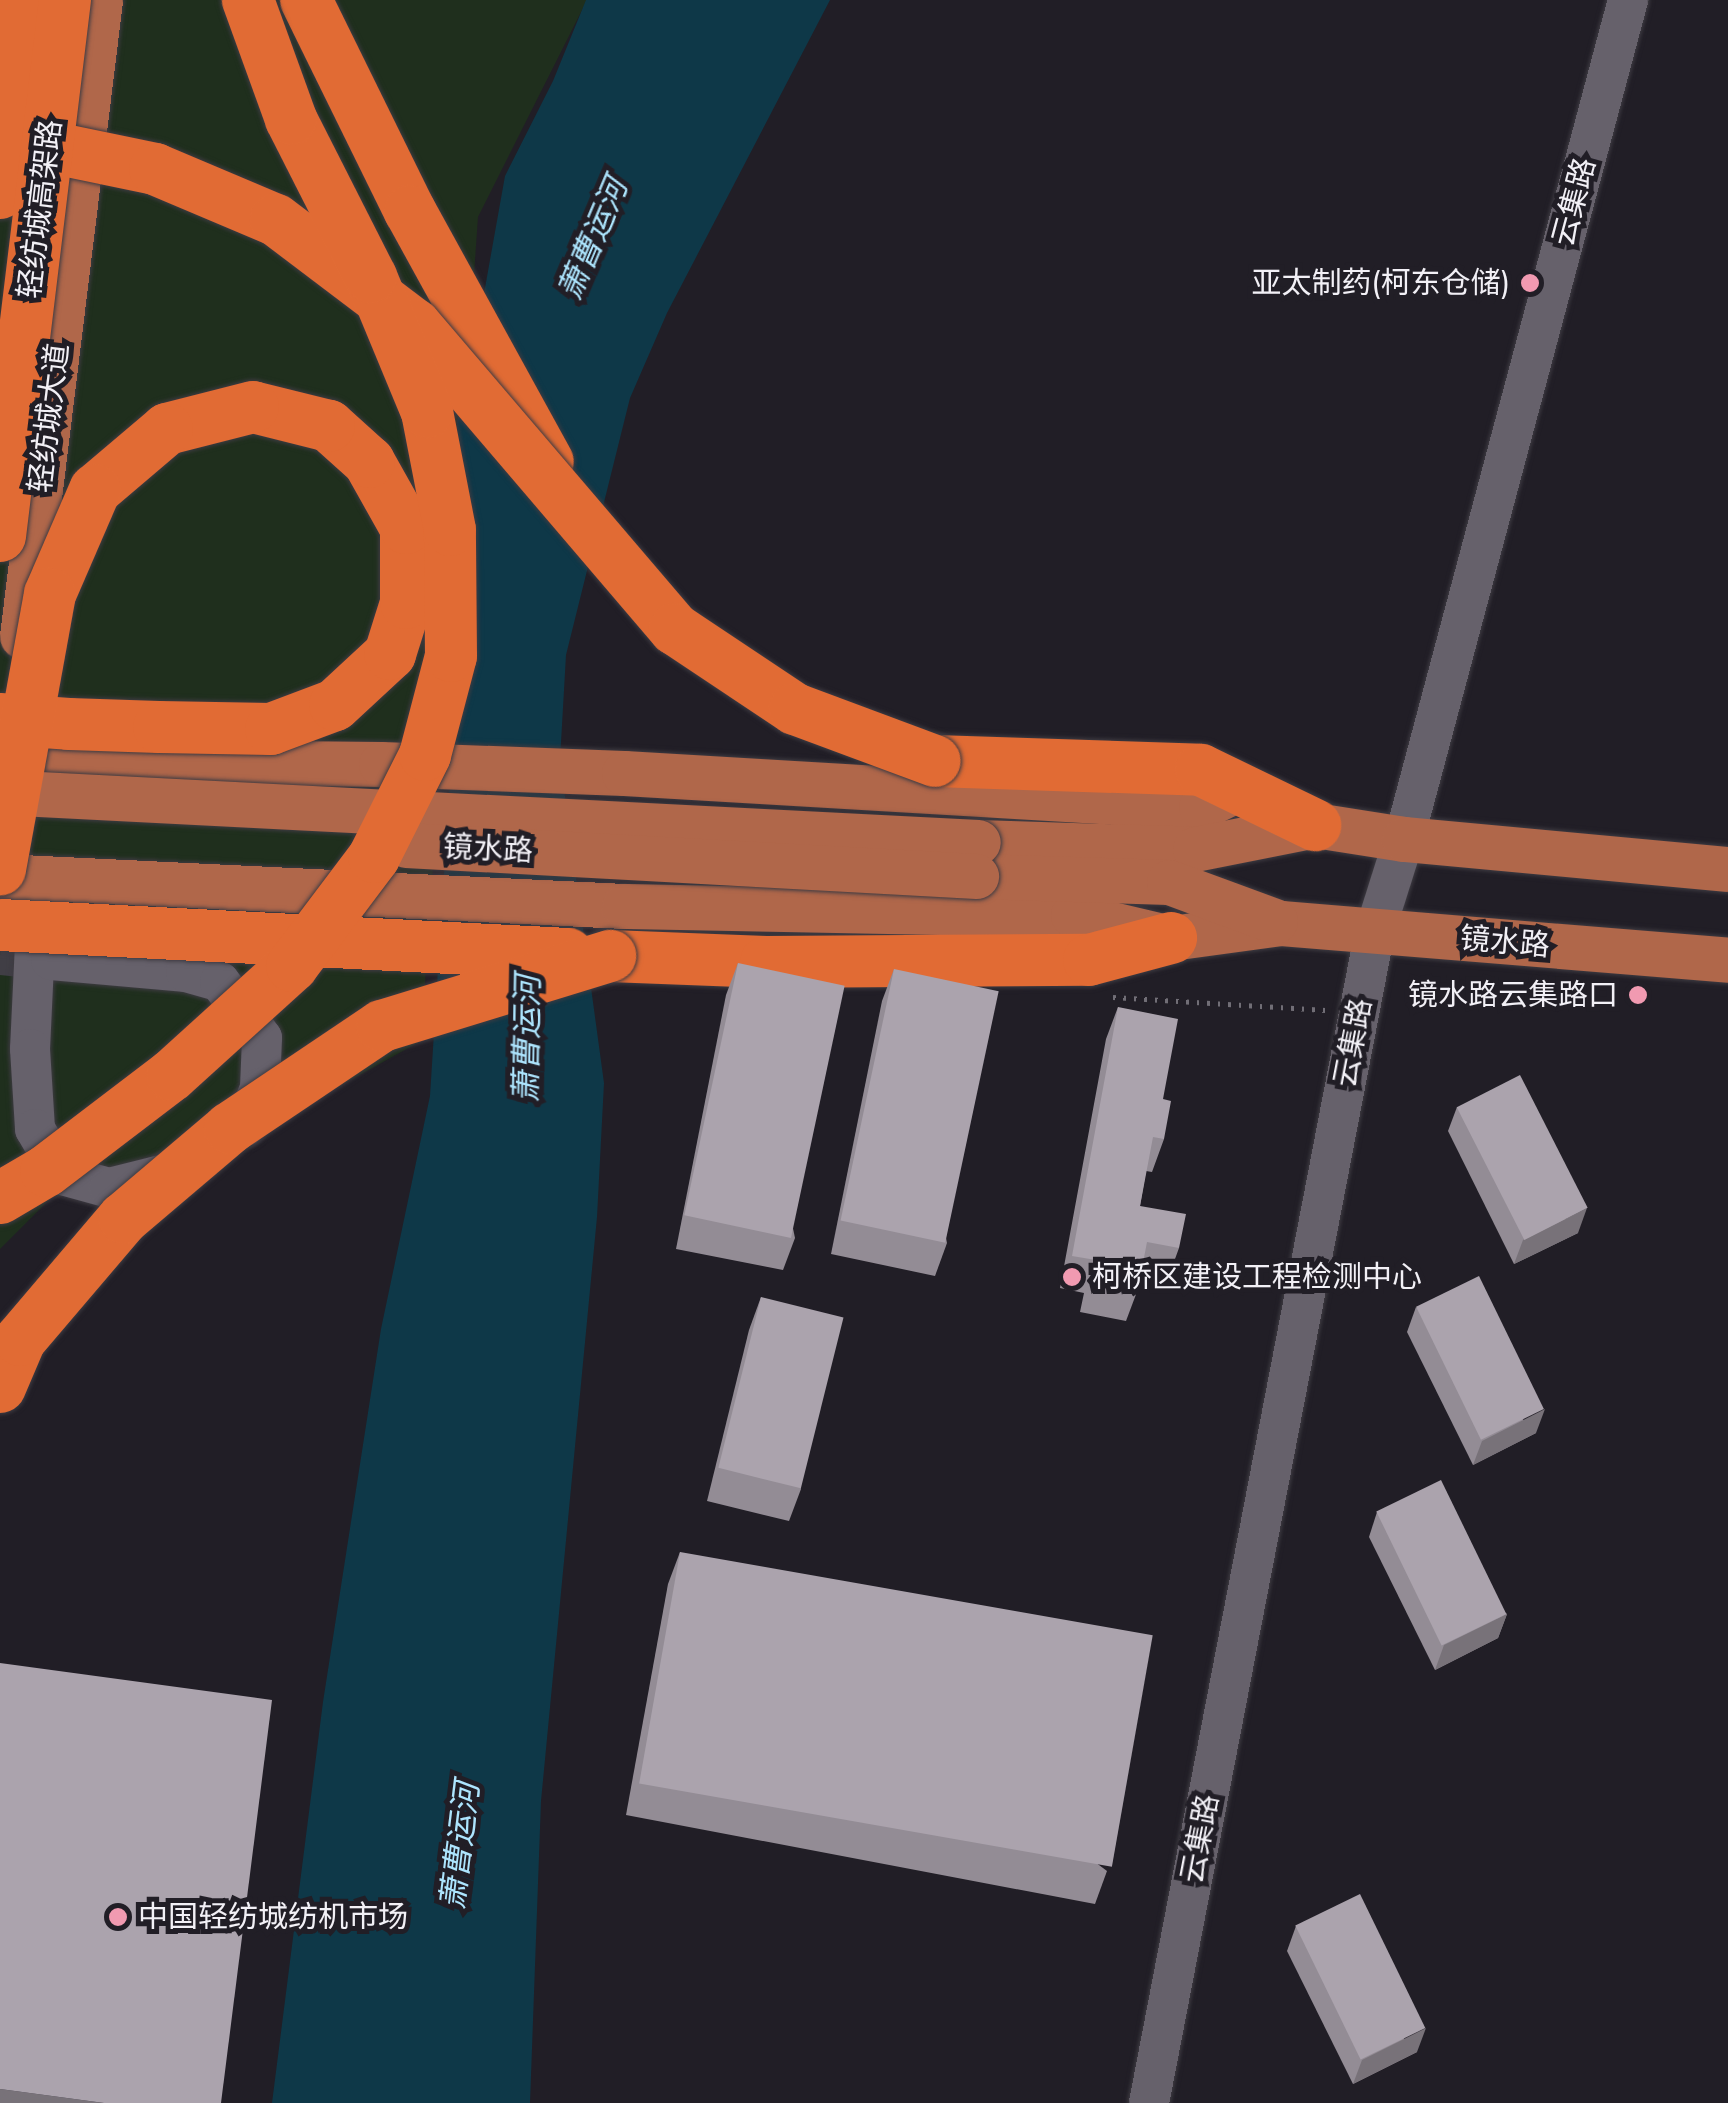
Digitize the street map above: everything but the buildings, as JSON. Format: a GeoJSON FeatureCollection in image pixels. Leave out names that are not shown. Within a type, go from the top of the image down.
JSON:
{"type":"FeatureCollection","features":[{"type":"Feature","properties":{"kind":"highway"},"geometry":{"type":"LineString","coordinates":[[0,82],[14,0]]}},
{"type":"Feature","properties":{"kind":"highway","name":"轻纺城高架路"},"geometry":{"type":"LineString","coordinates":[[0,193],[22,0]]}},
{"type":"Feature","properties":{"kind":"highway","name":"轻纺城高架路"},"geometry":{"type":"LineString","coordinates":[[0,536],[65,0]]}},
{"type":"Feature","properties":{"kind":"highway"},"geometry":{"type":"LineString","coordinates":[[0,1198],[46,1171],[172,1076],[292,966],[374,857],[425,754],[451,656],[450,530],[427,412],[371,277],[292,118],[248,0]]}},
{"type":"Feature","properties":{"kind":"highway"},"geometry":{"type":"LineString","coordinates":[[306,0],[410,211],[575,511]]}},
{"type":"Feature","properties":{"kind":"highway"},"geometry":{"type":"LineString","coordinates":[[0,144],[30,143],[155,170],[276,220],[415,325],[675,629],[795,708],[935,761],[1201,770],[1242,786],[1315,825]]}},
{"type":"Feature","properties":{"kind":"highway"},"geometry":{"type":"LineString","coordinates":[[2,758],[17,720],[34,722],[69,724],[141,727],[271,728],[336,705],[390,654],[406,603],[406,528],[370,462],[329,426],[253,407],[167,428],[94,490],[50,594],[28,712],[25,732],[13,874]]}},
{"type":"Feature","properties":{"kind":"highway"},"geometry":{"type":"LineString","coordinates":[[0,926],[766,962],[1089,960],[1171,938]]}},
{"type":"Feature","properties":{"kind":"highway"},"geometry":{"type":"LineString","coordinates":[[0,1387],[20,1340],[124,1218],[230,1128],[382,1026],[610,956]]}},
{"type":"Feature","properties":{"kind":"main road","name":"轻纺城大道"},"geometry":{"type":"LineString","coordinates":[[0,836],[2,758],[100,0]]}},
{"type":"Feature","properties":{"kind":"main road"},"geometry":{"type":"LineString","coordinates":[[2,758],[381,764],[624,773],[1201,807],[1242,786]]}},
{"type":"Feature","properties":{"kind":"main road"},"geometry":{"type":"LineString","coordinates":[[2,758],[1169,882],[1282,923]]}},
{"type":"Feature","properties":{"kind":"main road","name":"镜水路"},"geometry":{"type":"LineString","coordinates":[[0,822],[977,859]]}},
{"type":"Feature","properties":{"kind":"main road"},"geometry":{"type":"LineString","coordinates":[[977,859],[1195,848],[1315,825],[1404,839],[1728,869]]}},
{"type":"Feature","properties":{"kind":"main road"},"geometry":{"type":"LineString","coordinates":[[13,874],[624,906],[1073,915],[1171,938],[1282,923]]}},
{"type":"Feature","properties":{"kind":"main road","name":"镜水路"},"geometry":{"type":"LineString","coordinates":[[1282,923],[1728,960]]}},
{"type":"Feature","properties":{"kind":"street","name":"云集路"},"geometry":{"type":"LineString","coordinates":[[1149,2103],[1375,931],[1404,839],[1628,0]]}},
{"type":"Feature","properties":{"kind":"street"},"geometry":{"type":"LineString","coordinates":[[13,874],[34,1130],[62,1176],[109,1188],[168,1174],[242,1134],[260,1088],[262,1038],[220,982],[186,972],[51,960]]}},
{"type":"Feature","properties":{"kind":"green space"},"geometry":{"type":"Polygon","coordinates":[[[0,0],[587,0],[478,217],[421,1041],[309,1103],[170,1194],[53,1196],[0,1249],[0,0]]]}},
{"type":"Feature","properties":{"kind":"water","name":"萧曹运河"},"geometry":{"type":"Polygon","coordinates":[[[586,0],[830,0],[667,313],[630,398],[566,655],[560,760],[604,1083],[597,1217],[541,1801],[530,2103],[272,2103],[323,1702],[381,1329],[430,1096],[459,637],[457,420],[465,400],[505,176],[553,81],[586,0]]]}},
{"type":"Feature","properties":{"kind":"tunnel"},"geometry":{"type":"LineString","coordinates":[[0,955],[51,960]]}},
{"type":"Feature","properties":{"kind":"place","name":"亚太制药(柯东仓储)"},"geometry":{"type":"Point","coordinates":[1530,283]}},
{"type":"Feature","properties":{"kind":"place","name":"镜水路云集路口"},"geometry":{"type":"Point","coordinates":[1638,995]}},
{"type":"Feature","properties":{"kind":"place","name":"柯桥区建设工程检测中心"},"geometry":{"type":"Point","coordinates":[1072,1277]}},
{"type":"Feature","properties":{"kind":"place","name":"中国轻纺城纺机市场"},"geometry":{"type":"Point","coordinates":[118,1917]}}]}
